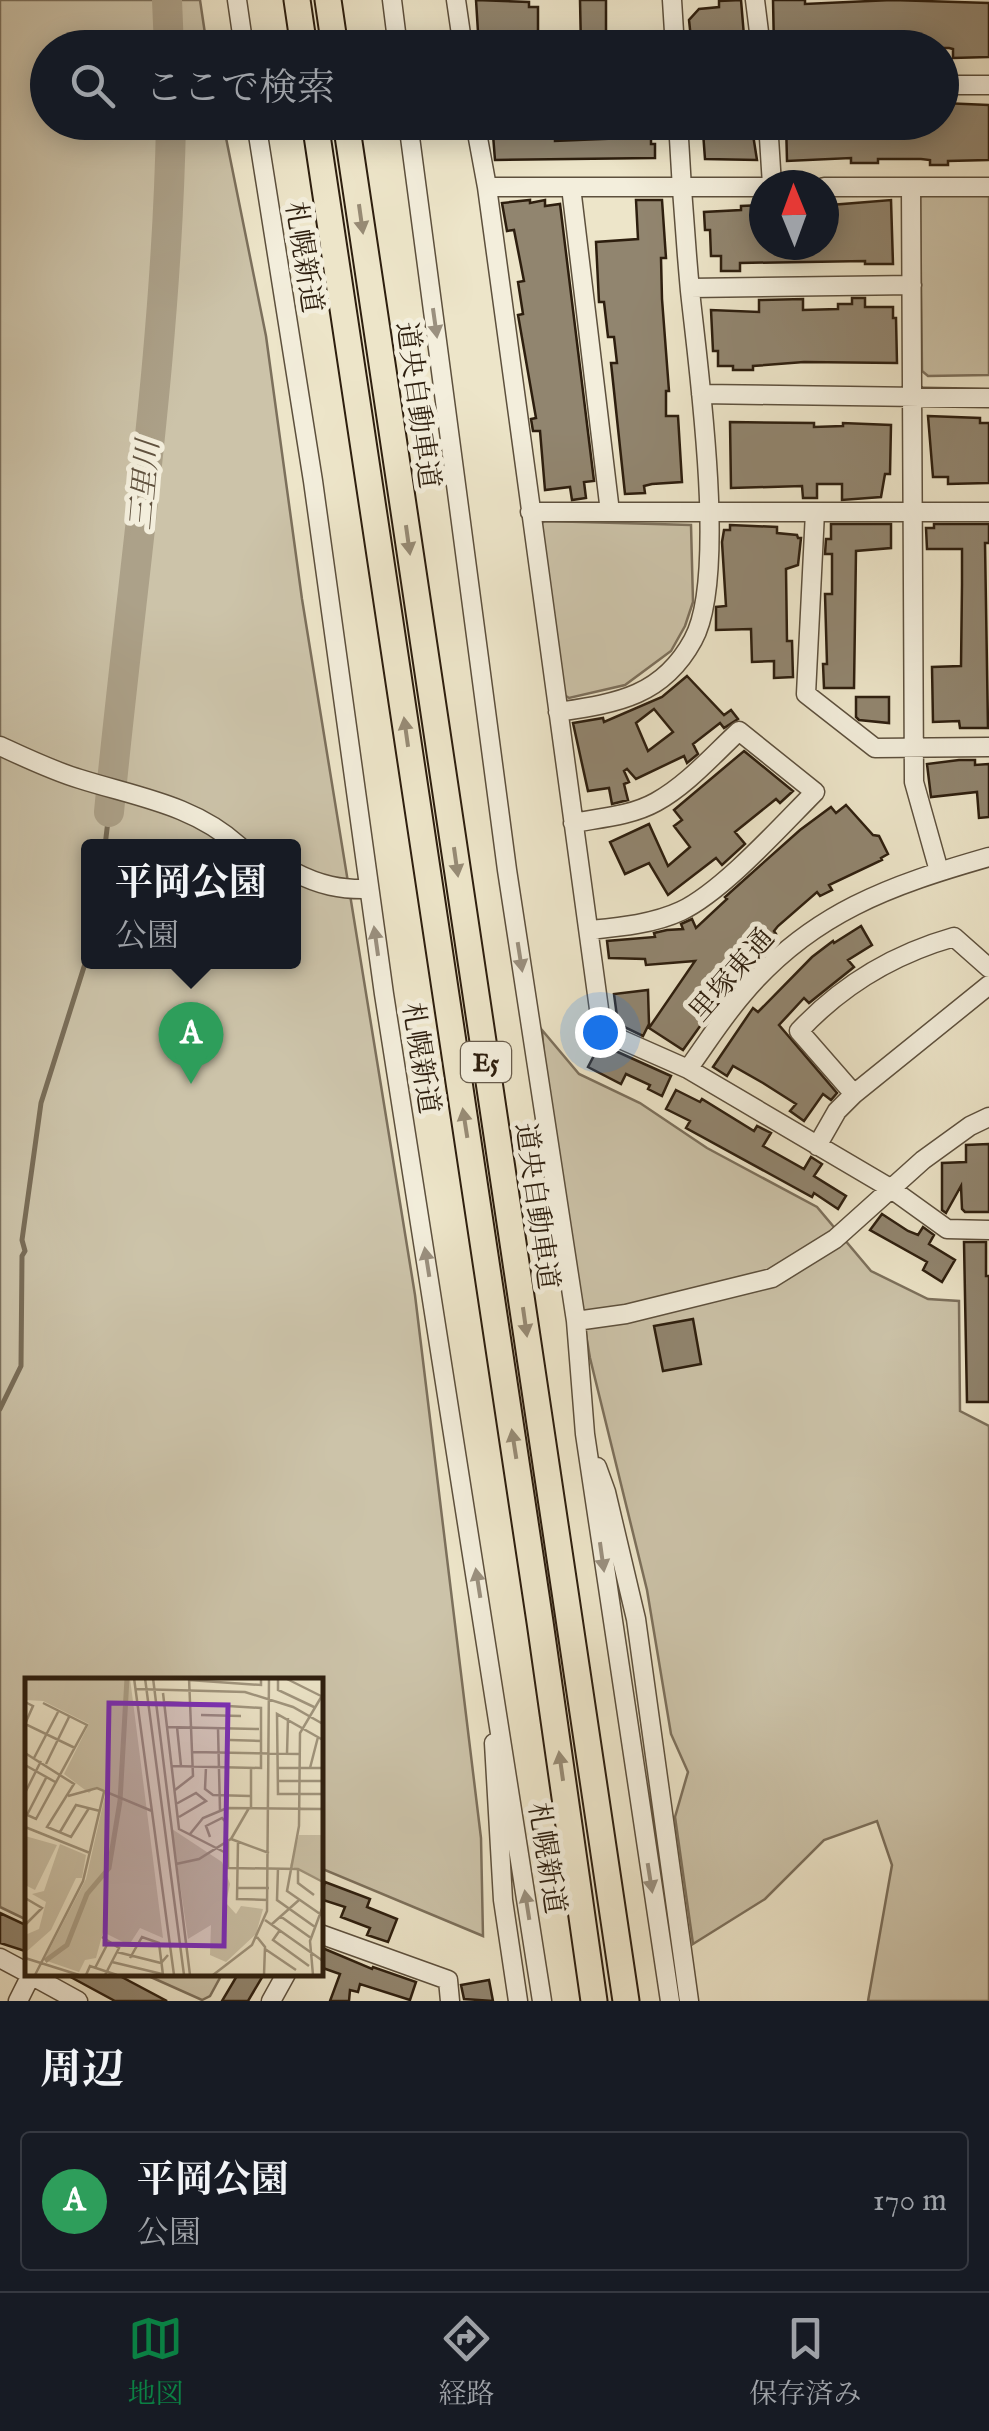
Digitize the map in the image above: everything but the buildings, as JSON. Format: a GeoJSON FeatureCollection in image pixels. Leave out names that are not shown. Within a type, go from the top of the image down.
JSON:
{"type":"FeatureCollection","features":[{"type":"Feature","properties":{"kind":"highway"},"geometry":{"type":"LineString","coordinates":[[297,0],[301,30]]}},
{"type":"Feature","properties":{"kind":"highway"},"geometry":{"type":"LineString","coordinates":[[328,0],[332,30]]}},
{"type":"Feature","properties":{"kind":"highway","name":"E5"},"geometry":{"type":"LineString","coordinates":[[318,140],[594,2001]]}},
{"type":"Feature","properties":{"kind":"highway","name":"道央自動車道"},"geometry":{"type":"LineString","coordinates":[[349,140],[626,2001]]}},
{"type":"Feature","properties":{"kind":"street"},"geometry":{"type":"LineString","coordinates":[[237,0],[241,30]]}},
{"type":"Feature","properties":{"kind":"street"},"geometry":{"type":"LineString","coordinates":[[392,0],[396,30]]}},
{"type":"Feature","properties":{"kind":"street"},"geometry":{"type":"LineString","coordinates":[[456,0],[460,30]]}},
{"type":"Feature","properties":{"kind":"street"},"geometry":{"type":"LineString","coordinates":[[672,0],[673,30]]}},
{"type":"Feature","properties":{"kind":"street"},"geometry":{"type":"LineString","coordinates":[[755,0],[759,30]]}},
{"type":"Feature","properties":{"kind":"street"},"geometry":{"type":"LineString","coordinates":[[959,85],[989,85]]}},
{"type":"Feature","properties":{"kind":"street","name":"札幌新道"},"geometry":{"type":"LineString","coordinates":[[259,140],[314,481],[369,889],[542,2001]]}},
{"type":"Feature","properties":{"kind":"street"},"geometry":{"type":"LineString","coordinates":[[410,140],[507,870],[576,1321],[585,1434],[670,2001]]}},
{"type":"Feature","properties":{"kind":"street"},"geometry":{"type":"LineString","coordinates":[[478,140],[602,1030],[688,1068],[890,1188],[948,1229],[989,1230]]}},
{"type":"Feature","properties":{"kind":"street"},"geometry":{"type":"LineString","coordinates":[[558,712],[636,696],[662,680],[683,657],[703,614],[708,512],[679,140]]}},
{"type":"Feature","properties":{"kind":"street"},"geometry":{"type":"LineString","coordinates":[[769,140],[771,170]]}},
{"type":"Feature","properties":{"kind":"street"},"geometry":{"type":"LineString","coordinates":[[487,187],[749,187]]}},
{"type":"Feature","properties":{"kind":"street"},"geometry":{"type":"LineString","coordinates":[[570,187],[610,512]]}},
{"type":"Feature","properties":{"kind":"street"},"geometry":{"type":"LineString","coordinates":[[839,187],[989,187]]}},
{"type":"Feature","properties":{"kind":"street"},"geometry":{"type":"LineString","coordinates":[[911,187],[913,749],[920,811],[939,871]]}},
{"type":"Feature","properties":{"kind":"street"},"geometry":{"type":"LineString","coordinates":[[690,288],[912,286]]}},
{"type":"Feature","properties":{"kind":"street"},"geometry":{"type":"LineString","coordinates":[[701,394],[989,398]]}},
{"type":"Feature","properties":{"kind":"street"},"geometry":{"type":"LineString","coordinates":[[530,512],[989,512]]}},
{"type":"Feature","properties":{"kind":"street"},"geometry":{"type":"LineString","coordinates":[[815,512],[806,694],[875,748],[989,747]]}},
{"type":"Feature","properties":{"kind":"street"},"geometry":{"type":"LineString","coordinates":[[573,822],[627,813],[655,803],[683,783],[739,731],[815,792],[728,876],[682,910],[626,927],[590,930]]}},
{"type":"Feature","properties":{"kind":"street"},"geometry":{"type":"LineString","coordinates":[[0,746],[79,779],[132,793],[208,822],[229,839]]}},
{"type":"Feature","properties":{"kind":"street","name":"里塚東通"},"geometry":{"type":"LineString","coordinates":[[688,1068],[744,993],[798,940],[869,896],[989,857]]}},
{"type":"Feature","properties":{"kind":"street"},"geometry":{"type":"LineString","coordinates":[[301,876],[343,890],[369,889]]}},
{"type":"Feature","properties":{"kind":"street"},"geometry":{"type":"LineString","coordinates":[[854,1094],[799,1031],[822,1007],[896,958],[954,937],[989,968]]}},
{"type":"Feature","properties":{"kind":"street"},"geometry":{"type":"LineString","coordinates":[[818,1146],[837,1111],[854,1094],[989,985]]}},
{"type":"Feature","properties":{"kind":"street"},"geometry":{"type":"LineString","coordinates":[[576,1321],[626,1314],[772,1278],[834,1239],[890,1188],[970,1126],[989,1118]]}},
{"type":"Feature","properties":{"kind":"street"},"geometry":{"type":"LineString","coordinates":[[585,1434],[606,1492],[636,1619],[689,2001]]}},
{"type":"Feature","properties":{"kind":"street"},"geometry":{"type":"LineString","coordinates":[[492,1671],[502,1900],[518,2001]]}},
{"type":"Feature","properties":{"kind":"street"},"geometry":{"type":"LineString","coordinates":[[322,1935],[448,1980],[450,2001]]}},
{"type":"Feature","properties":{"kind":"street"},"geometry":{"type":"LineString","coordinates":[[0,1958],[25,1972]]}},
{"type":"Feature","properties":{"kind":"street"},"geometry":{"type":"LineString","coordinates":[[18,2001],[28,1976]]}},
{"type":"Feature","properties":{"kind":"street"},"geometry":{"type":"LineString","coordinates":[[33,1976],[78,2001]]}},
{"type":"Feature","properties":{"kind":"street"},"geometry":{"type":"LineString","coordinates":[[271,2001],[285,1976]]}},
{"type":"Feature","properties":{"kind":"shaded area"},"geometry":{"type":"Polygon","coordinates":[[[0,0],[200,0],[204,30],[30,30],[30,140],[226,140],[266,336],[302,599],[415,1295],[481,1838],[483,1936],[322,1869],[322,1678],[25,1678],[25,1919],[0,1907],[0,0]]]}},
{"type":"Feature","properties":{"kind":"shaded area"},"geometry":{"type":"Polygon","coordinates":[[[989,196],[989,375],[928,376],[922,371],[920,197],[989,196]]]}},
{"type":"Feature","properties":{"kind":"shaded area"},"geometry":{"type":"Polygon","coordinates":[[[545,521],[691,525],[693,602],[685,626],[671,651],[625,685],[569,698],[563,694],[540,524],[545,521]]]}},
{"type":"Feature","properties":{"kind":"shaded area"},"geometry":{"type":"Polygon","coordinates":[[[542,1030],[579,1074],[640,1103],[707,1148],[817,1207],[871,1271],[928,1299],[959,1301],[960,1411],[989,1426],[989,2001],[868,2001],[892,1865],[877,1821],[824,1840],[765,1899],[693,1944],[675,1817],[688,1772],[671,1734],[647,1590],[590,1358],[548,1111],[542,1030]]]}},
{"type":"Feature","properties":{"kind":"shaded area"},"geometry":{"type":"Polygon","coordinates":[[[148,1976],[221,1976],[210,1996],[202,2000],[148,1976]]]}},
{"type":"Feature","properties":{"kind":"waterway","name":"三里川"},"geometry":{"type":"LineString","coordinates":[[167,0],[168,30]]}},
{"type":"Feature","properties":{"kind":"waterway","name":"三里川"},"geometry":{"type":"LineString","coordinates":[[109,812],[163,295],[170,140]]}},
{"type":"Feature","properties":{"kind":"waterway","name":"三里川"},"geometry":{"type":"LineString","coordinates":[[106,839],[109,812]]}},
{"type":"Feature","properties":{"kind":"waterway","name":"三里川"},"geometry":{"type":"LineString","coordinates":[[0,1409],[21,1366],[25,1251],[22,1240],[41,1103],[83,969]]}},
{"type":"Feature","properties":{"kind":"place","name":"平岡公園"},"geometry":{"type":"Point","coordinates":[191,1084]}}]}
